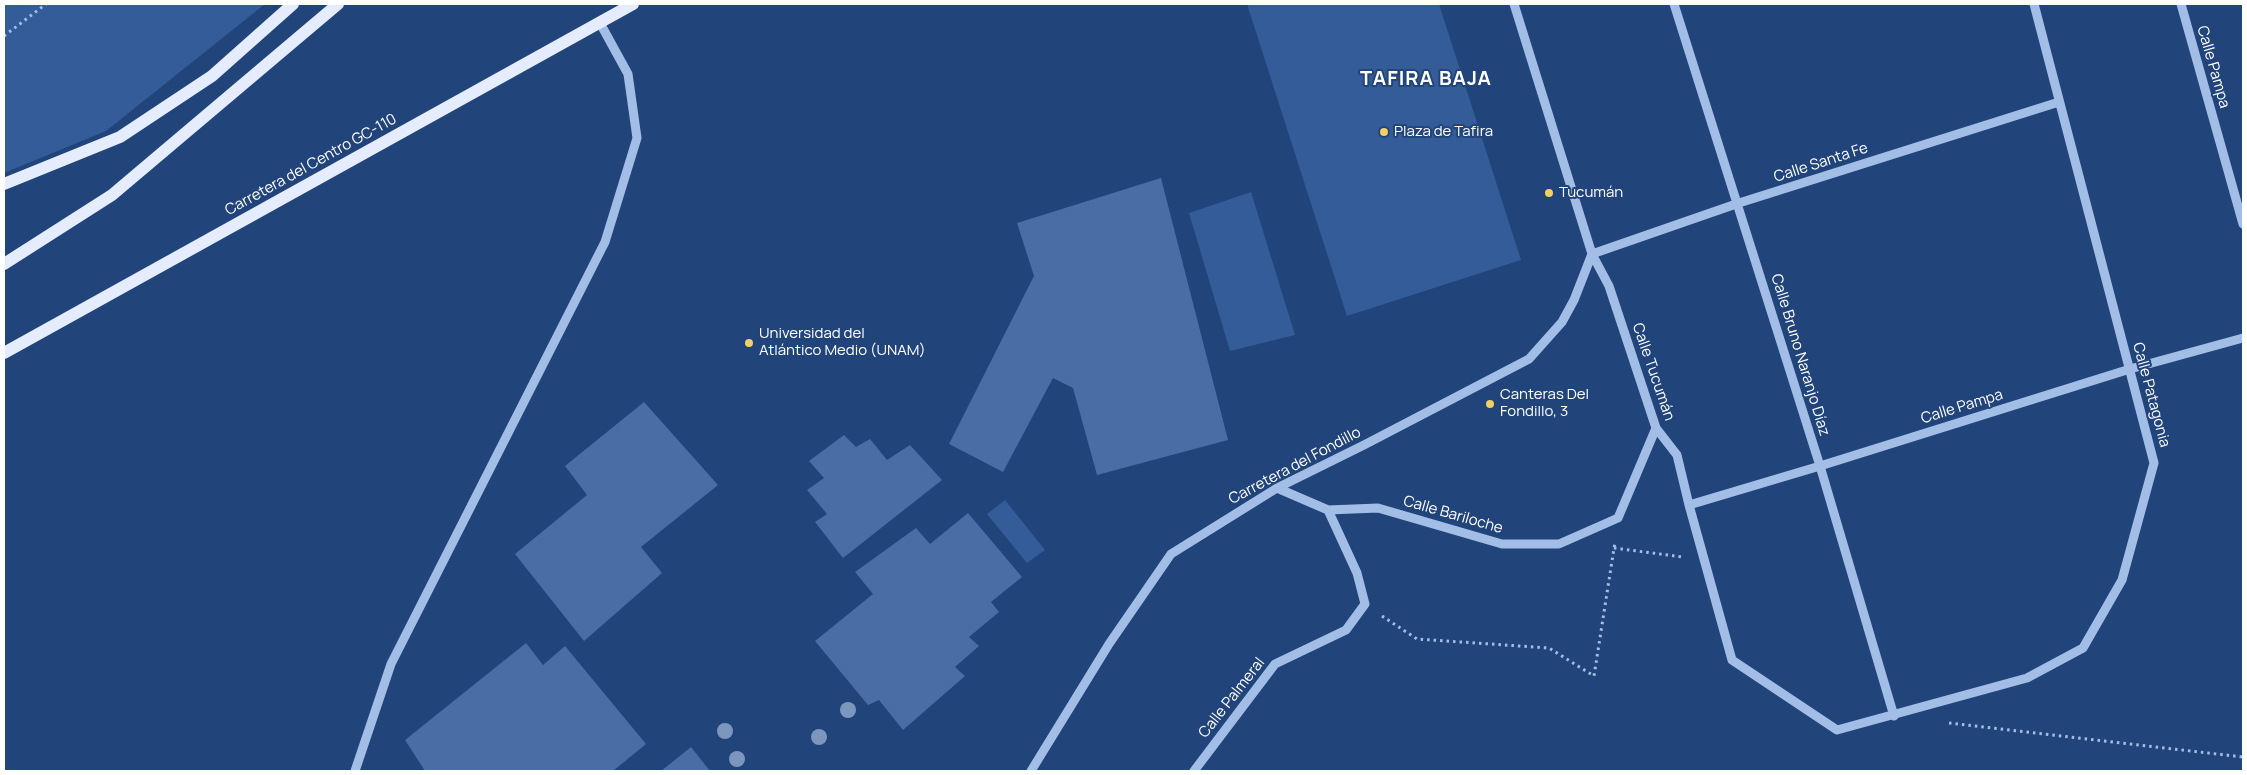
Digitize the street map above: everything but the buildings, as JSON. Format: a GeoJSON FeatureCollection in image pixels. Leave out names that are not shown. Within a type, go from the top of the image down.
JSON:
{"type":"FeatureCollection","features":[{"type":"Feature","properties":{"kind":"main road"},"geometry":{"type":"LineString","coordinates":[[4,184],[120,137],[212,76],[293,4]]}},
{"type":"Feature","properties":{"kind":"main road"},"geometry":{"type":"LineString","coordinates":[[4,264],[112,195],[338,4]]}},
{"type":"Feature","properties":{"kind":"main road","name":"Carretera del Centro GC-110"},"geometry":{"type":"LineString","coordinates":[[4,353],[633,4]]}},
{"type":"Feature","properties":{"kind":"street","name":"Calle Tucumán"},"geometry":{"type":"LineString","coordinates":[[1514,4],[1592,254],[1609,286],[1656,428],[1677,456],[1732,660],[1837,730],[1894,716]]}},
{"type":"Feature","properties":{"kind":"street","name":"Calle Bruno Naranjo Díaz"},"geometry":{"type":"LineString","coordinates":[[1674,4],[1739,203],[1894,716]]}},
{"type":"Feature","properties":{"kind":"street","name":"Calle Patagonia"},"geometry":{"type":"LineString","coordinates":[[1894,716],[2027,678],[2083,648],[2122,580],[2154,463],[2034,4]]}},
{"type":"Feature","properties":{"kind":"street","name":"Calle Pampa"},"geometry":{"type":"LineString","coordinates":[[2181,4],[2243,224]]}},
{"type":"Feature","properties":{"kind":"street"},"geometry":{"type":"LineString","coordinates":[[355,771],[391,664],[605,242],[636,138],[628,74],[600,23]]}},
{"type":"Feature","properties":{"kind":"street","name":"Calle Santa Fe"},"geometry":{"type":"LineString","coordinates":[[1592,254],[1739,203],[2059,102]]}},
{"type":"Feature","properties":{"kind":"street","name":"Carretera del Fondillo"},"geometry":{"type":"LineString","coordinates":[[1031,771],[1109,644],[1170,554],[1277,488],[1529,359],[1562,322],[1574,300],[1592,254]]}},
{"type":"Feature","properties":{"kind":"street","name":"Calle Pampa"},"geometry":{"type":"LineString","coordinates":[[1689,505],[2130,369],[2243,338]]}},
{"type":"Feature","properties":{"kind":"street"},"geometry":{"type":"LineString","coordinates":[[1618,518],[1656,428]]}},
{"type":"Feature","properties":{"kind":"street"},"geometry":{"type":"LineString","coordinates":[[1277,488],[1328,510],[1356,573],[1365,604]]}},
{"type":"Feature","properties":{"kind":"street","name":"Calle Bariloche"},"geometry":{"type":"LineString","coordinates":[[1328,510],[1378,508],[1502,544],[1559,544],[1618,518]]}},
{"type":"Feature","properties":{"kind":"street","name":"Calle Palmeral"},"geometry":{"type":"LineString","coordinates":[[1194,771],[1275,664],[1346,630],[1365,604]]}},
{"type":"Feature","properties":{"kind":"path"},"geometry":{"type":"LineString","coordinates":[[4,36],[46,4]]}},
{"type":"Feature","properties":{"kind":"path"},"geometry":{"type":"LineString","coordinates":[[1365,604],[1417,639],[1549,648],[1594,676],[1618,518]]}},
{"type":"Feature","properties":{"kind":"path"},"geometry":{"type":"LineString","coordinates":[[1614,548],[1704,560]]}},
{"type":"Feature","properties":{"kind":"path"},"geometry":{"type":"LineString","coordinates":[[1943,722],[2243,757]]}},
{"type":"Feature","properties":{"kind":"shaded area"},"geometry":{"type":"Polygon","coordinates":[[[4,4],[265,4],[106,131],[4,173],[4,4]]]}},
{"type":"Feature","properties":{"kind":"shaded area","name":"Plaza de Tafira"},"geometry":{"type":"Polygon","coordinates":[[[1247,4],[1439,4],[1521,260],[1347,316],[1247,4]]]}},
{"type":"Feature","properties":{"kind":"shaded area"},"geometry":{"type":"Polygon","coordinates":[[[1251,192],[1295,335],[1230,351],[1189,213],[1251,192]]]}},
{"type":"Feature","properties":{"kind":"shaded area"},"geometry":{"type":"Polygon","coordinates":[[[1005,500],[1045,550],[1027,563],[987,514],[1005,500]]]}},
{"type":"Feature","properties":{"kind":"place","name":"Plaza de Tafira"},"geometry":{"type":"Point","coordinates":[1384,132]}},
{"type":"Feature","properties":{"kind":"place","name":"Tucumán"},"geometry":{"type":"Point","coordinates":[1549,193]}},
{"type":"Feature","properties":{"kind":"place","name":"Universidad del Atlántico Medio (UNAM)"},"geometry":{"type":"Point","coordinates":[749,343]}},
{"type":"Feature","properties":{"kind":"place","name":"Canteras Del Fondillo, 3"},"geometry":{"type":"Point","coordinates":[1490,404]}},
{"type":"Feature","properties":{"kind":"district","name":"TAFIRA BAJA"},"geometry":{"type":"Point","coordinates":[1426,79]}}]}
